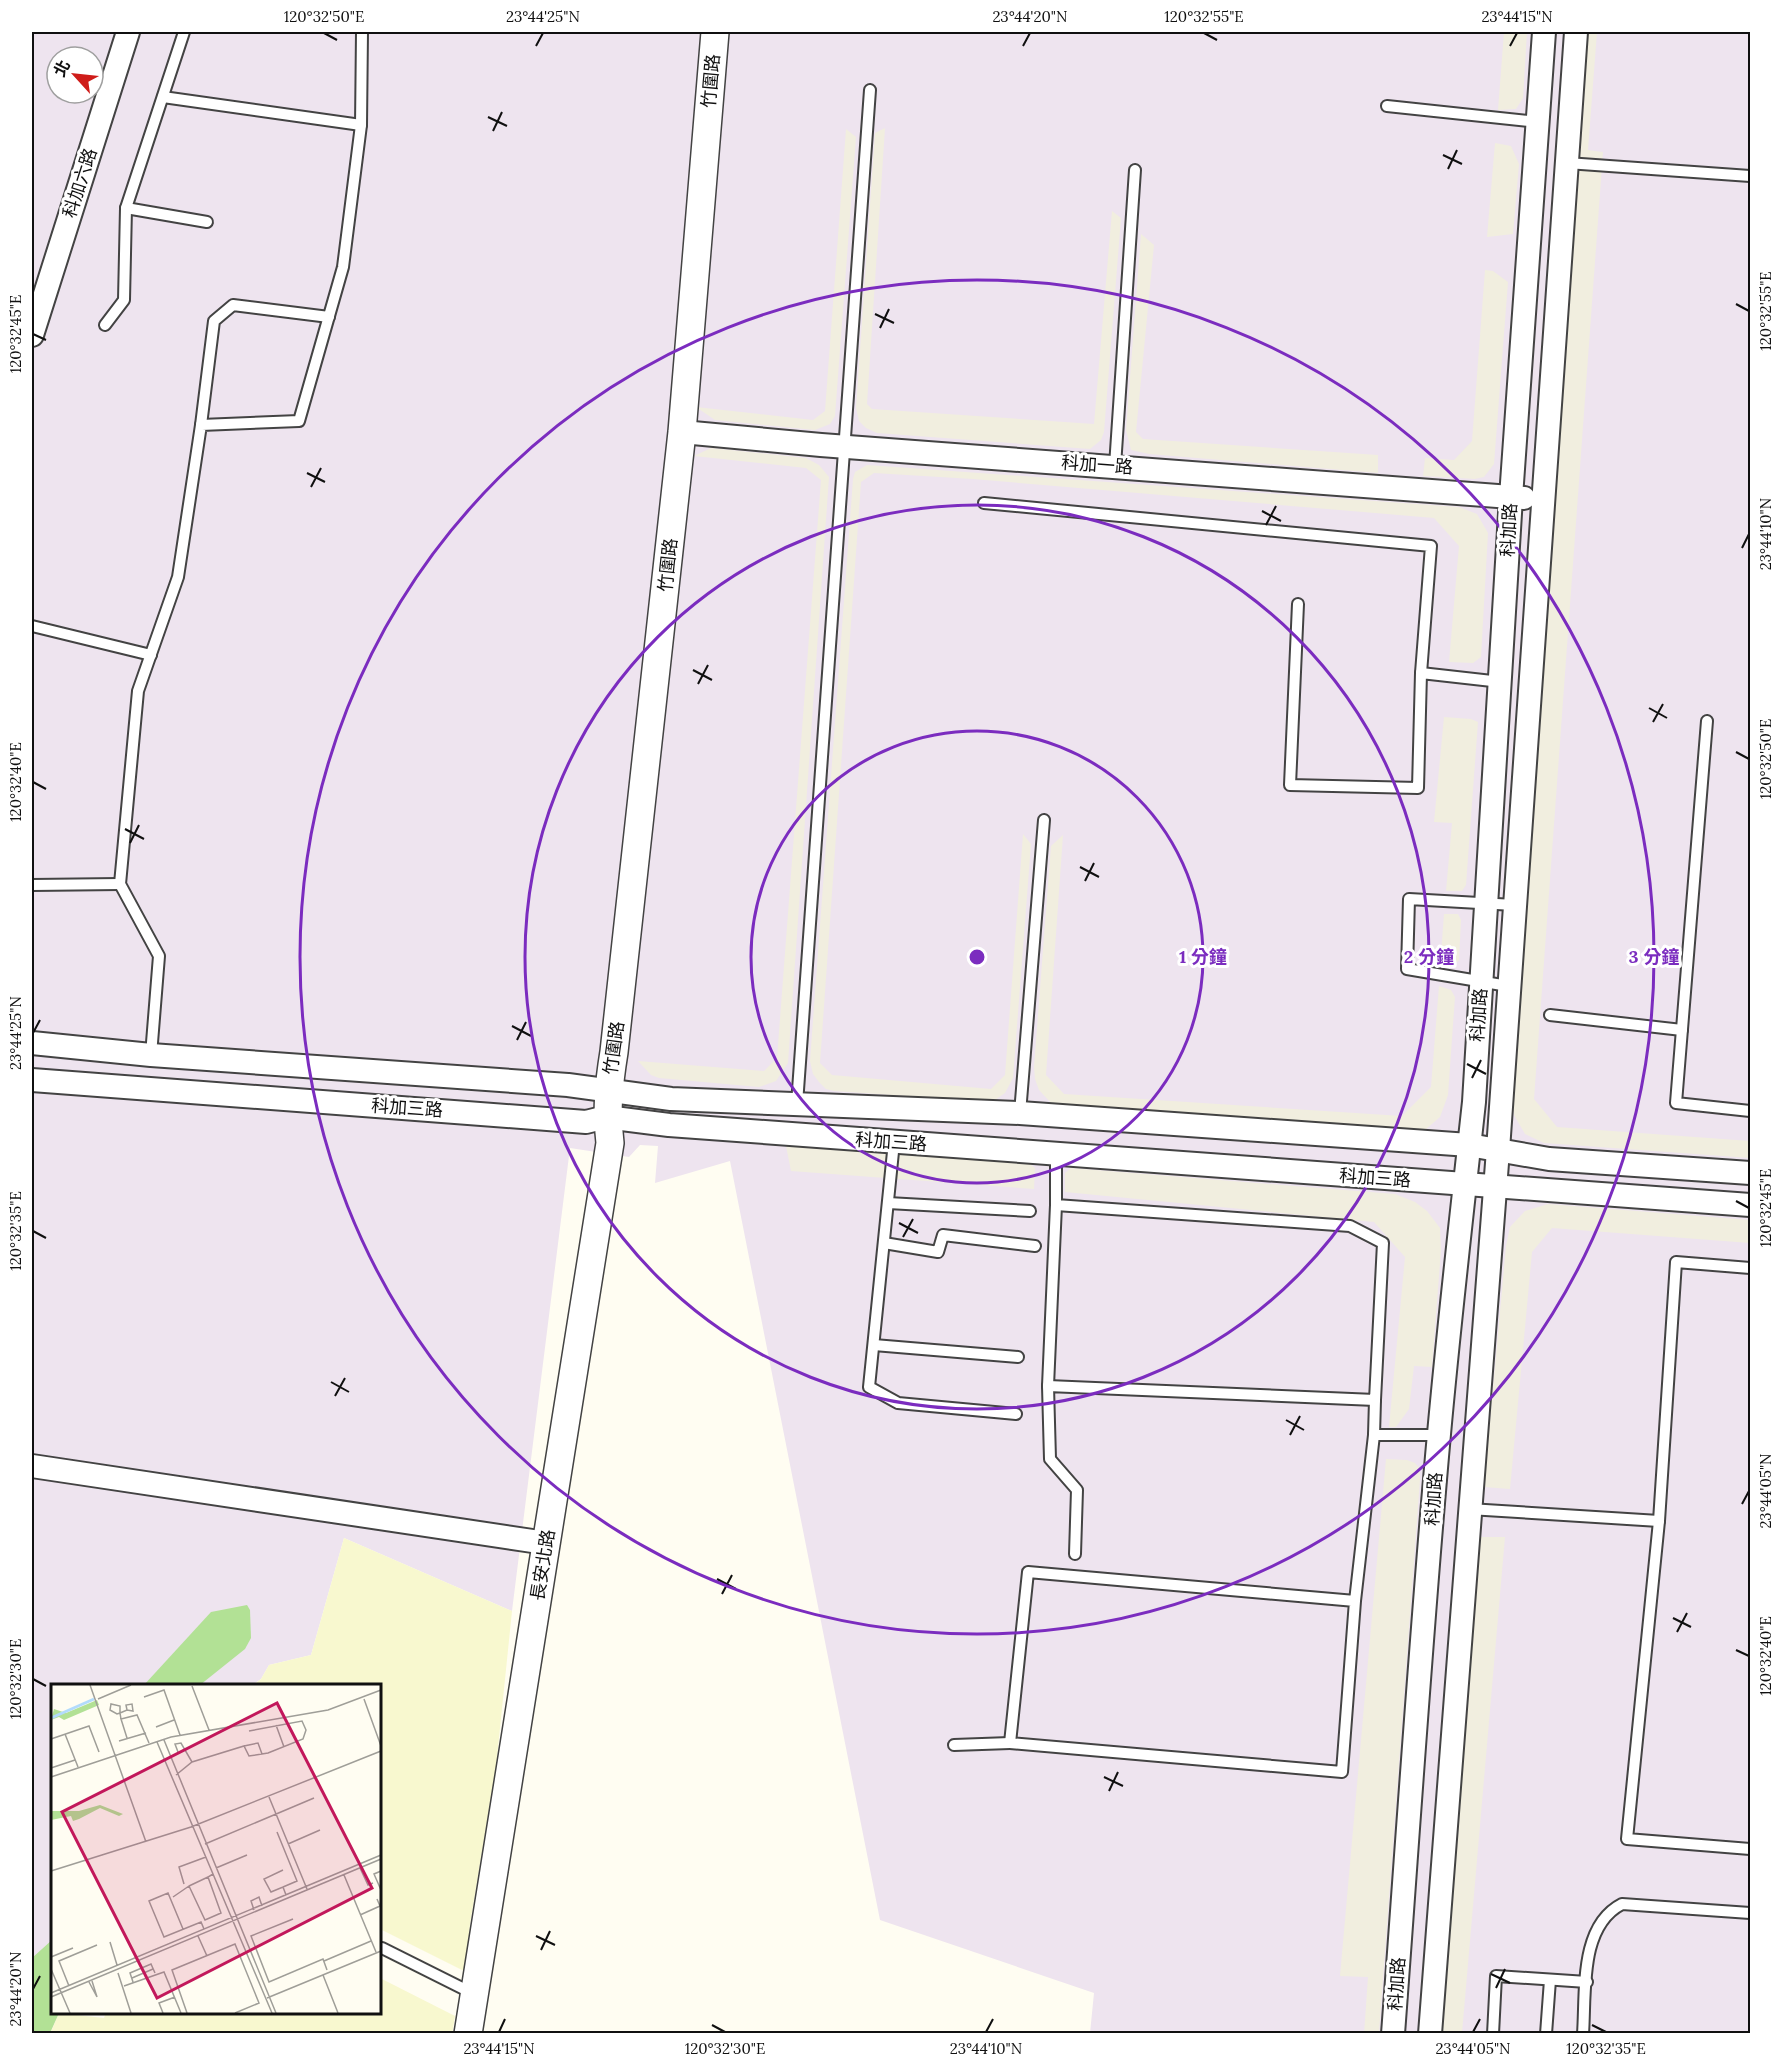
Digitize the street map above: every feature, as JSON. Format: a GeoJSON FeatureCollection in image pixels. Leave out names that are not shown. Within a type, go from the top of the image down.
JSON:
{"type":"FeatureCollection","features":[{"type":"Feature","properties":{"kind":"street","name":"科加六路"},"geometry":{"type":"LineString","coordinates":[[32,335],[128,32]]}},
{"type":"Feature","properties":{"kind":"street","name":"竹圍路"},"geometry":{"type":"LineString","coordinates":[[608,1101],[682,432],[715,32]]}},
{"type":"Feature","properties":{"kind":"street","name":"科加路"},"geometry":{"type":"LineString","coordinates":[[1393,2034],[1439,1435],[1458,1232],[1466,1185],[1487,903],[1511,497],[1544,32]]}},
{"type":"Feature","properties":{"kind":"street","name":"科加路"},"geometry":{"type":"LineString","coordinates":[[1430,2034],[1497,1150],[1576,32]]}},
{"type":"Feature","properties":{"kind":"street","name":"科加一路"},"geometry":{"type":"LineString","coordinates":[[682,432],[843,447],[1544,500]]}},
{"type":"Feature","properties":{"kind":"street","name":"科加三路"},"geometry":{"type":"LineString","coordinates":[[32,1043],[608,1101],[671,1099],[1020,1113],[1469,1145],[1549,1158],[1750,1173]]}},
{"type":"Feature","properties":{"kind":"street","name":"科加三路"},"geometry":{"type":"LineString","coordinates":[[32,1080],[586,1122],[608,1101]]}},
{"type":"Feature","properties":{"kind":"street","name":"科加三路"},"geometry":{"type":"LineString","coordinates":[[608,1101],[669,1125],[1750,1205]]}},
{"type":"Feature","properties":{"kind":"street","name":"長安北路"},"geometry":{"type":"LineString","coordinates":[[468,2034],[610,1143],[608,1101]]}},
{"type":"Feature","properties":{"kind":"street"},"geometry":{"type":"LineString","coordinates":[[32,1466],[546,1543]]}},
{"type":"Feature","properties":{"kind":"lane"},"geometry":{"type":"LineString","coordinates":[[105,325],[124,300],[126,208],[184,32]]}},
{"type":"Feature","properties":{"kind":"lane"},"geometry":{"type":"LineString","coordinates":[[201,425],[299,421],[343,267],[361,125],[362,32]]}},
{"type":"Feature","properties":{"kind":"lane"},"geometry":{"type":"LineString","coordinates":[[797,1104],[870,90]]}},
{"type":"Feature","properties":{"kind":"lane"},"geometry":{"type":"LineString","coordinates":[[163,97],[361,125]]}},
{"type":"Feature","properties":{"kind":"lane"},"geometry":{"type":"LineString","coordinates":[[1388,106],[1538,122]]}},
{"type":"Feature","properties":{"kind":"lane"},"geometry":{"type":"LineString","coordinates":[[1567,163],[1750,176]]}},
{"type":"Feature","properties":{"kind":"lane"},"geometry":{"type":"LineString","coordinates":[[1115,466],[1135,170]]}},
{"type":"Feature","properties":{"kind":"lane"},"geometry":{"type":"LineString","coordinates":[[126,208],[207,222]]}},
{"type":"Feature","properties":{"kind":"lane"},"geometry":{"type":"LineString","coordinates":[[152,1055],[159,956],[120,884],[138,691],[178,577],[214,321],[233,305],[329,317]]}},
{"type":"Feature","properties":{"kind":"lane"},"geometry":{"type":"LineString","coordinates":[[984,504],[1431,546],[1421,673],[1418,788],[1290,785],[1298,604]]}},
{"type":"Feature","properties":{"kind":"lane"},"geometry":{"type":"LineString","coordinates":[[32,626],[151,656]]}},
{"type":"Feature","properties":{"kind":"lane"},"geometry":{"type":"LineString","coordinates":[[1421,673],[1501,682]]}},
{"type":"Feature","properties":{"kind":"lane"},"geometry":{"type":"LineString","coordinates":[[1707,721],[1676,1103],[1750,1111]]}},
{"type":"Feature","properties":{"kind":"lane"},"geometry":{"type":"LineString","coordinates":[[1020,1113],[1044,820]]}},
{"type":"Feature","properties":{"kind":"lane"},"geometry":{"type":"LineString","coordinates":[[32,885],[120,884]]}},
{"type":"Feature","properties":{"kind":"lane"},"geometry":{"type":"LineString","coordinates":[[1508,986],[1407,969],[1409,899],[1514,905]]}},
{"type":"Feature","properties":{"kind":"lane"},"geometry":{"type":"LineString","coordinates":[[1550,1015],[1682,1030]]}},
{"type":"Feature","properties":{"kind":"lane"},"geometry":{"type":"LineString","coordinates":[[894,1142],[870,1387],[898,1402],[1016,1414]]}},
{"type":"Feature","properties":{"kind":"lane"},"geometry":{"type":"LineString","coordinates":[[1056,1154],[1048,1386],[1050,1459],[1077,1490],[1075,1554]]}},
{"type":"Feature","properties":{"kind":"lane"},"geometry":{"type":"LineString","coordinates":[[888,1203],[1030,1211]]}},
{"type":"Feature","properties":{"kind":"lane"},"geometry":{"type":"LineString","coordinates":[[954,1745],[1010,1743],[1342,1772],[1354,1601],[1374,1435],[1383,1243],[1350,1226],[1056,1205]]}},
{"type":"Feature","properties":{"kind":"lane"},"geometry":{"type":"LineString","coordinates":[[884,1243],[938,1252],[943,1234],[1035,1246]]}},
{"type":"Feature","properties":{"kind":"lane"},"geometry":{"type":"LineString","coordinates":[[1750,1268],[1676,1262],[1659,1521],[1627,1839],[1750,1849]]}},
{"type":"Feature","properties":{"kind":"lane"},"geometry":{"type":"LineString","coordinates":[[874,1345],[1018,1357]]}},
{"type":"Feature","properties":{"kind":"lane"},"geometry":{"type":"LineString","coordinates":[[1048,1386],[1375,1400]]}},
{"type":"Feature","properties":{"kind":"lane"},"geometry":{"type":"LineString","coordinates":[[1374,1435],[1439,1435]]}},
{"type":"Feature","properties":{"kind":"lane"},"geometry":{"type":"LineString","coordinates":[[1469,1509],[1659,1521]]}},
{"type":"Feature","properties":{"kind":"lane"},"geometry":{"type":"LineString","coordinates":[[1010,1743],[1028,1572],[1354,1601]]}},
{"type":"Feature","properties":{"kind":"lane"},"geometry":{"type":"LineString","coordinates":[[1583,2034],[1590,1950],[1599,1926],[1608,1911],[1622,1904],[1750,1913]]}},
{"type":"Feature","properties":{"kind":"lane"},"geometry":{"type":"LineString","coordinates":[[382,1948],[475,1994]]}},
{"type":"Feature","properties":{"kind":"lane"},"geometry":{"type":"LineString","coordinates":[[1492,2034],[1496,1976],[1587,1982]]}},
{"type":"Feature","properties":{"kind":"lane"},"geometry":{"type":"LineString","coordinates":[[1546,2034],[1550,1980]]}},
{"type":"Feature","properties":{"kind":"shaded area"},"geometry":{"type":"Polygon","coordinates":[[[32,32],[1750,32],[1750,2033],[1090,2033],[1094,1993],[880,1920],[730,1161],[655,1183],[658,1146],[640,1145],[629,1157],[570,1148],[512,1611],[344,1538],[311,1655],[269,1665],[261,1679],[254,1684],[51,1684],[51,2014],[59,2014],[50,2033],[32,2033],[32,32]]]}},
{"type":"Feature","properties":{"kind":"shaded area"},"geometry":{"type":"Polygon","coordinates":[[[1504,32],[1527,32],[1523,98],[1516,109],[1498,110],[1504,32]]]}},
{"type":"Feature","properties":{"kind":"shaded area"},"geometry":{"type":"Polygon","coordinates":[[[1586,32],[1597,32],[1588,150],[1603,152],[1534,1099],[1557,1127],[1750,1141],[1750,1158],[1544,1143],[1525,1134],[1514,1115],[1512,1101],[1586,32]]]}},
{"type":"Feature","properties":{"kind":"shaded area"},"geometry":{"type":"Polygon","coordinates":[[[885,128],[867,404],[872,409],[1094,424],[1112,211],[1121,218],[1104,432],[1101,440],[1090,449],[877,433],[866,428],[859,421],[856,408],[875,133],[885,128]]]}},
{"type":"Feature","properties":{"kind":"shaded area"},"geometry":{"type":"Polygon","coordinates":[[[846,129],[856,137],[835,416],[830,424],[815,430],[715,420],[696,407],[813,420],[825,411],[846,129]]]}},
{"type":"Feature","properties":{"kind":"shaded area"},"geometry":{"type":"Polygon","coordinates":[[[1495,143],[1511,146],[1519,164],[1513,234],[1487,237],[1495,143]]]}},
{"type":"Feature","properties":{"kind":"shaded area"},"geometry":{"type":"Polygon","coordinates":[[[1141,234],[1154,245],[1136,432],[1143,439],[1378,455],[1378,473],[1149,454],[1131,450],[1126,430],[1141,234]]]}},
{"type":"Feature","properties":{"kind":"shaded area"},"geometry":{"type":"Polygon","coordinates":[[[1485,270],[1493,271],[1508,282],[1494,464],[1484,477],[1475,479],[1423,476],[1425,458],[1454,460],[1472,441],[1485,270]]]}},
{"type":"Feature","properties":{"kind":"shaded area"},"geometry":{"type":"Polygon","coordinates":[[[711,448],[806,458],[819,465],[829,477],[788,1063],[776,1081],[759,1087],[659,1078],[651,1075],[638,1061],[764,1071],[777,1058],[821,480],[806,468],[694,456],[711,448]]]}},
{"type":"Feature","properties":{"kind":"shaded area"},"geometry":{"type":"Polygon","coordinates":[[[867,465],[1459,507],[1477,514],[1488,533],[1481,657],[1473,663],[1449,662],[1459,546],[1434,518],[973,479],[874,473],[861,482],[820,1063],[832,1075],[991,1089],[1005,1075],[1023,834],[1031,844],[1013,1078],[1005,1093],[992,1102],[834,1091],[826,1089],[819,1082],[813,1074],[810,1061],[853,479],[855,472],[867,465]]]}},
{"type":"Feature","properties":{"kind":"shaded area"},"geometry":{"type":"Polygon","coordinates":[[[1444,717],[1471,719],[1478,722],[1466,885],[1462,891],[1446,891],[1452,823],[1434,822],[1444,717]]]}},
{"type":"Feature","properties":{"kind":"shaded area"},"geometry":{"type":"Polygon","coordinates":[[[1063,835],[1046,1075],[1064,1094],[1402,1116],[1431,1087],[1439,986],[1451,990],[1455,997],[1448,1095],[1440,1117],[1425,1130],[1414,1133],[1059,1109],[1052,1104],[1039,1090],[1034,1067],[1051,846],[1063,835]]]}},
{"type":"Feature","properties":{"kind":"shaded area"},"geometry":{"type":"Polygon","coordinates":[[[1444,914],[1458,914],[1461,920],[1459,960],[1452,968],[1440,967],[1444,914]]]}},
{"type":"Feature","properties":{"kind":"shaded area"},"geometry":{"type":"Polygon","coordinates":[[[786,1146],[1030,1164],[1035,1168],[1034,1189],[791,1171],[786,1146]]]}},
{"type":"Feature","properties":{"kind":"shaded area"},"geometry":{"type":"Polygon","coordinates":[[[1071,1168],[1395,1194],[1415,1202],[1427,1211],[1440,1228],[1441,1250],[1432,1367],[1414,1366],[1409,1409],[1396,1427],[1389,1427],[1405,1257],[1374,1222],[1065,1192],[1065,1173],[1071,1168]]]}},
{"type":"Feature","properties":{"kind":"shaded area"},"geometry":{"type":"Polygon","coordinates":[[[1548,1204],[1750,1220],[1750,1243],[1552,1228],[1532,1252],[1510,1489],[1484,1487],[1506,1246],[1510,1227],[1525,1211],[1548,1204]]]}},
{"type":"Feature","properties":{"kind":"shaded area"},"geometry":{"type":"Polygon","coordinates":[[[1386,1459],[1407,1460],[1415,1463],[1420,1469],[1420,1480],[1379,2033],[1364,2034],[1368,1977],[1340,1976],[1386,1459]]]}},
{"type":"Feature","properties":{"kind":"shaded area"},"geometry":{"type":"Polygon","coordinates":[[[1480,1537],[1505,1537],[1462,2033],[1441,2034],[1480,1537]]]}},
{"type":"Feature","properties":{"kind":"green space"},"geometry":{"type":"Polygon","coordinates":[[[344,1538],[512,1611],[496,1767],[470,1924],[466,1972],[381,1930],[381,1684],[255,1684],[261,1679],[269,1665],[311,1655],[344,1538]]]}},
{"type":"Feature","properties":{"kind":"green space"},"geometry":{"type":"Polygon","coordinates":[[[247,1605],[250,1610],[251,1638],[245,1649],[201,1684],[145,1684],[211,1612],[247,1605]]]}},
{"type":"Feature","properties":{"kind":"green space"},"geometry":{"type":"Polygon","coordinates":[[[51,1941],[51,2014],[59,2014],[50,2033],[32,2033],[32,1958],[51,1941]]]}},
{"type":"Feature","properties":{"kind":"green space"},"geometry":{"type":"Polygon","coordinates":[[[381,1979],[455,2016],[452,2034],[50,2034],[59,2014],[104,2018],[105,2014],[381,2014],[381,1979]]]}}]}
